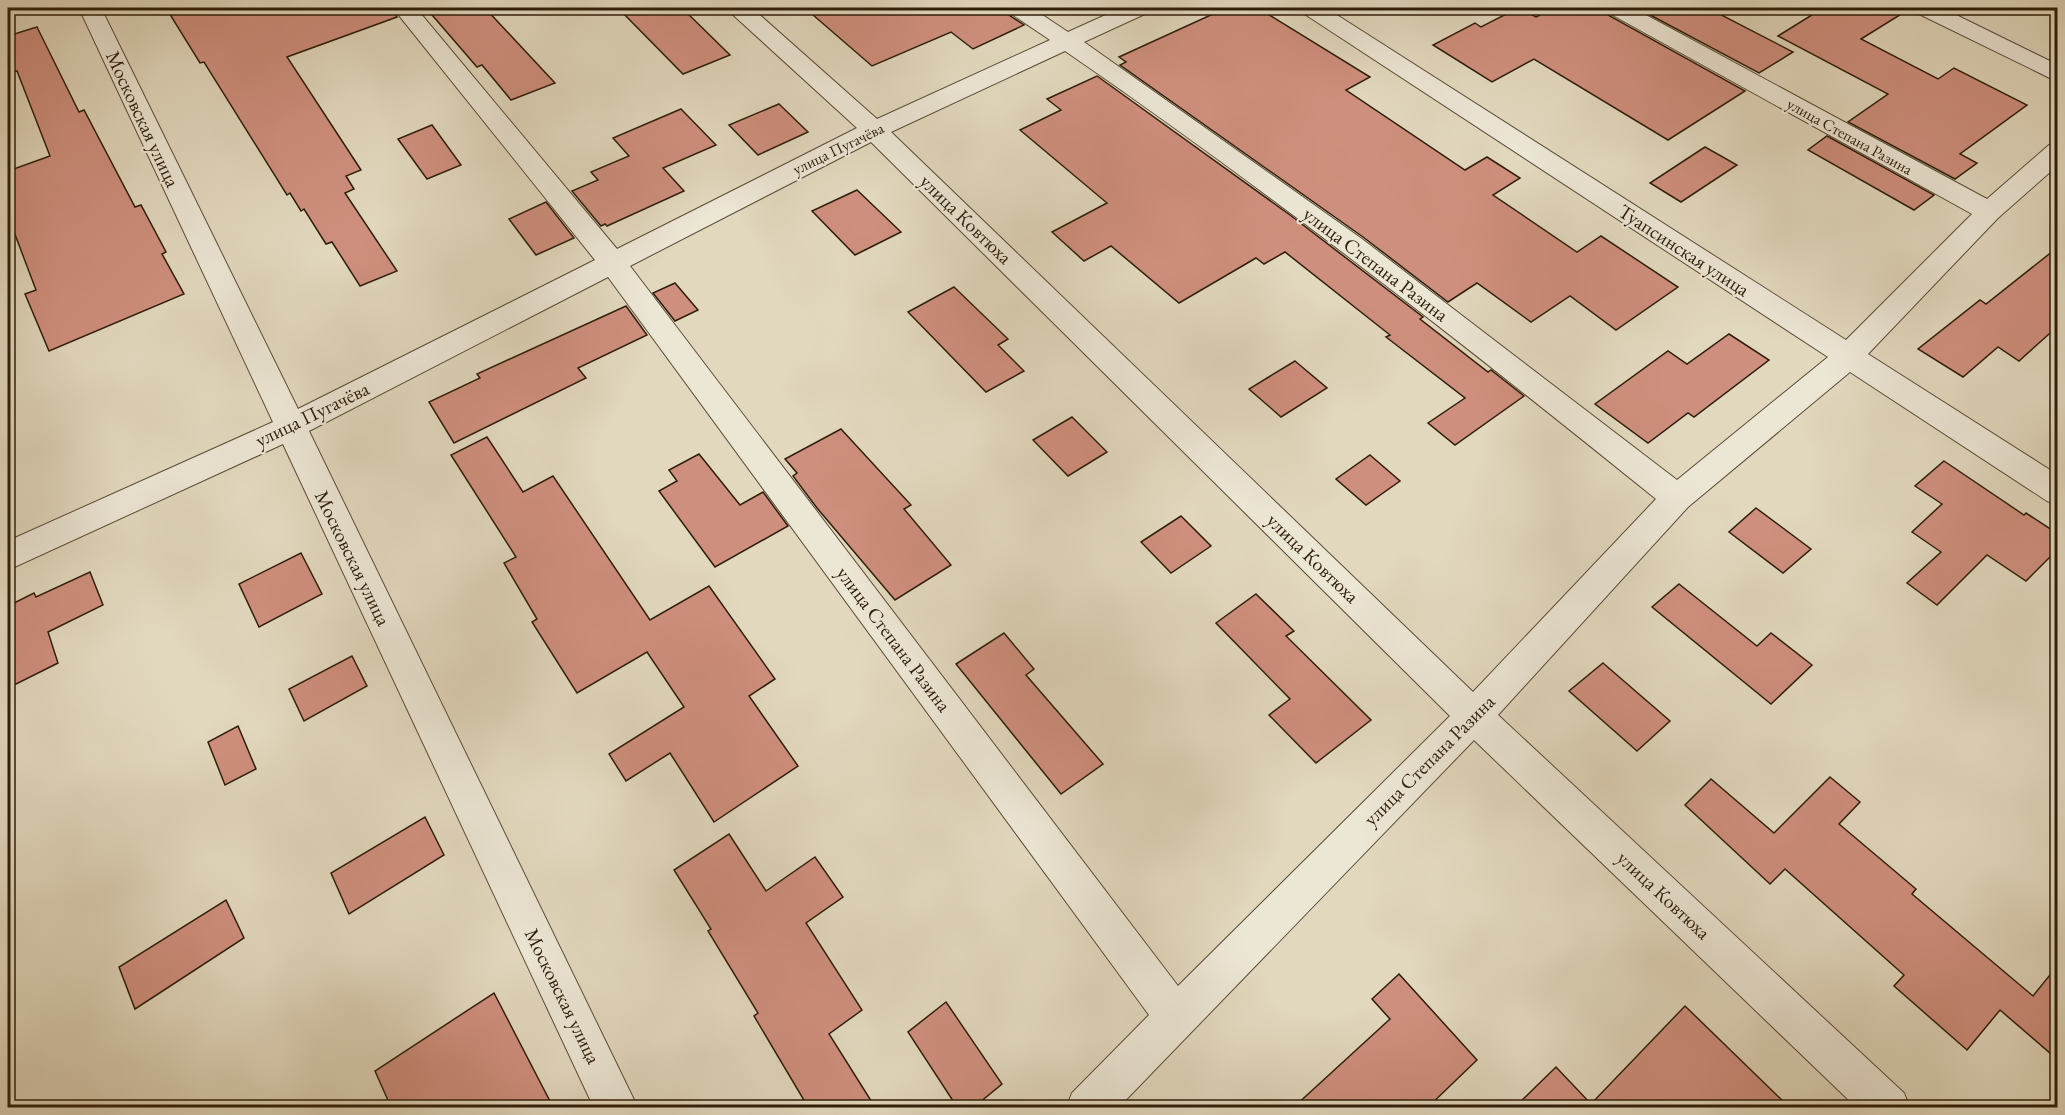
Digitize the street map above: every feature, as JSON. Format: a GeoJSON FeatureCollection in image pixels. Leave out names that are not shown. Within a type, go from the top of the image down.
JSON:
{"type":"FeatureCollection","features":[{"type":"Feature","properties":{"kind":"street","name":"Московская улица"},"geometry":{"type":"LineString","coordinates":[[90,8],[617,1107]]}},
{"type":"Feature","properties":{"kind":"street"},"geometry":{"type":"LineString","coordinates":[[404,8],[612,262]]}},
{"type":"Feature","properties":{"kind":"street","name":"улица Ковтюха"},"geometry":{"type":"LineString","coordinates":[[740,8],[874,130],[1474,716],[1889,1107]]}},
{"type":"Feature","properties":{"kind":"street"},"geometry":{"type":"LineString","coordinates":[[1018,8],[1067,41]]}},
{"type":"Feature","properties":{"kind":"street","name":"улица Пугачёва"},"geometry":{"type":"LineString","coordinates":[[8,556],[290,427],[874,130],[1139,8]]}},
{"type":"Feature","properties":{"kind":"street","name":"Туапсинская улица"},"geometry":{"type":"LineString","coordinates":[[1311,8],[2058,492]]}},
{"type":"Feature","properties":{"kind":"street","name":"улица Степана Разина"},"geometry":{"type":"LineString","coordinates":[[1617,8],[1989,212]]}},
{"type":"Feature","properties":{"kind":"street"},"geometry":{"type":"LineString","coordinates":[[1925,8],[2058,75]]}},
{"type":"Feature","properties":{"kind":"street","name":"улица Степана Разина"},"geometry":{"type":"LineString","coordinates":[[1067,41],[1232,156],[1513,366],[1677,498]]}},
{"type":"Feature","properties":{"kind":"street","name":"улица Степана Разина"},"geometry":{"type":"LineString","coordinates":[[1087,1107],[1474,716],[1677,498],[1848,357],[1989,212],[2058,151]]}},
{"type":"Feature","properties":{"kind":"street","name":"улица Степана Разина"},"geometry":{"type":"LineString","coordinates":[[612,262],[1175,1016]]}},
{"type":"Feature","properties":{"kind":"building"},"geometry":{"type":"Polygon","coordinates":[[[166,8],[391,8],[397,17],[287,57],[361,170],[346,176],[354,189],[345,193],[397,271],[360,286],[332,242],[326,244],[304,209],[301,211],[290,193],[287,195],[204,62],[200,63],[166,8]]]}},
{"type":"Feature","properties":{"kind":"building"},"geometry":{"type":"Polygon","coordinates":[[[426,8],[485,8],[555,83],[511,100],[482,65],[477,67],[426,8]]]}},
{"type":"Feature","properties":{"kind":"building"},"geometry":{"type":"Polygon","coordinates":[[[618,8],[682,8],[730,55],[683,74],[618,8]]]}},
{"type":"Feature","properties":{"kind":"building"},"geometry":{"type":"Polygon","coordinates":[[[805,8],[1005,8],[1009,15],[1024,25],[973,49],[951,32],[872,66],[805,8]]]}},
{"type":"Feature","properties":{"kind":"building"},"geometry":{"type":"Polygon","coordinates":[[[1226,8],[1258,8],[1370,77],[1346,90],[1465,170],[1487,157],[1520,178],[1493,195],[1577,252],[1601,236],[1678,287],[1616,330],[1570,296],[1531,322],[1477,283],[1448,302],[1363,237],[1120,65],[1126,62],[1119,57],[1226,8]]]}},
{"type":"Feature","properties":{"kind":"building"},"geometry":{"type":"Polygon","coordinates":[[[1518,8],[1536,17],[1555,8],[1604,8],[1608,15],[1745,91],[1668,140],[1534,59],[1492,82],[1433,45],[1475,23],[1481,27],[1518,8]]]}},
{"type":"Feature","properties":{"kind":"building"},"geometry":{"type":"Polygon","coordinates":[[[1637,8],[1708,8],[1793,52],[1759,73],[1637,8]]]}},
{"type":"Feature","properties":{"kind":"building"},"geometry":{"type":"Polygon","coordinates":[[[1823,8],[1911,8],[1861,39],[1938,79],[1954,68],[2027,105],[1960,154],[1977,163],[1955,179],[1848,122],[1888,94],[1778,36],[1823,8]]]}},
{"type":"Feature","properties":{"kind":"building"},"geometry":{"type":"Polygon","coordinates":[[[37,27],[79,112],[84,110],[135,207],[141,205],[166,252],[162,254],[184,294],[49,351],[25,294],[36,290],[8,216],[8,171],[50,156],[17,71],[8,74],[8,36],[37,27]]]}},
{"type":"Feature","properties":{"kind":"building"},"geometry":{"type":"Polygon","coordinates":[[[1097,76],[1290,215],[1423,317],[1420,319],[1488,372],[1491,370],[1524,396],[1455,445],[1428,423],[1465,398],[1386,337],[1390,335],[1285,252],[1264,264],[1256,258],[1179,303],[1111,246],[1084,261],[1052,232],[1107,203],[1020,130],[1061,110],[1047,99],[1097,76]]]}},
{"type":"Feature","properties":{"kind":"building"},"geometry":{"type":"Polygon","coordinates":[[[779,104],[808,132],[758,155],[729,125],[779,104]]]}},
{"type":"Feature","properties":{"kind":"building"},"geometry":{"type":"Polygon","coordinates":[[[681,109],[716,145],[663,168],[684,191],[607,226],[605,224],[601,226],[572,191],[598,180],[591,172],[629,156],[613,138],[681,109]]]}},
{"type":"Feature","properties":{"kind":"building"},"geometry":{"type":"Polygon","coordinates":[[[432,125],[461,165],[427,179],[398,139],[432,125]]]}},
{"type":"Feature","properties":{"kind":"building"},"geometry":{"type":"Polygon","coordinates":[[[1827,136],[1934,195],[1914,210],[1808,150],[1827,136]]]}},
{"type":"Feature","properties":{"kind":"building"},"geometry":{"type":"Polygon","coordinates":[[[1705,147],[1737,165],[1681,202],[1650,183],[1705,147]]]}},
{"type":"Feature","properties":{"kind":"building"},"geometry":{"type":"Polygon","coordinates":[[[857,190],[901,232],[855,255],[812,211],[857,190]]]}},
{"type":"Feature","properties":{"kind":"building"},"geometry":{"type":"Polygon","coordinates":[[[546,202],[574,238],[536,255],[509,219],[546,202]]]}},
{"type":"Feature","properties":{"kind":"building"},"geometry":{"type":"Polygon","coordinates":[[[2058,247],[2058,326],[2019,361],[1998,347],[1963,377],[1918,349],[1980,300],[1986,304],[2058,247]]]}},
{"type":"Feature","properties":{"kind":"building"},"geometry":{"type":"Polygon","coordinates":[[[675,283],[698,310],[675,321],[653,293],[675,283]]]}},
{"type":"Feature","properties":{"kind":"building"},"geometry":{"type":"Polygon","coordinates":[[[954,287],[1008,339],[998,345],[1024,371],[986,392],[908,312],[954,287]]]}},
{"type":"Feature","properties":{"kind":"building"},"geometry":{"type":"Polygon","coordinates":[[[626,306],[647,335],[578,368],[586,378],[454,443],[429,402],[480,378],[477,374],[626,306]]]}},
{"type":"Feature","properties":{"kind":"building"},"geometry":{"type":"Polygon","coordinates":[[[1729,334],[1769,360],[1694,417],[1688,413],[1648,443],[1595,404],[1668,351],[1687,364],[1729,334]]]}},
{"type":"Feature","properties":{"kind":"building"},"geometry":{"type":"Polygon","coordinates":[[[1295,361],[1327,388],[1281,417],[1249,389],[1295,361]]]}},
{"type":"Feature","properties":{"kind":"building"},"geometry":{"type":"Polygon","coordinates":[[[1072,417],[1107,452],[1068,476],[1033,440],[1072,417]]]}},
{"type":"Feature","properties":{"kind":"building"},"geometry":{"type":"Polygon","coordinates":[[[841,429],[911,505],[904,509],[951,565],[895,600],[817,508],[793,476],[797,473],[785,459],[841,429]]]}},
{"type":"Feature","properties":{"kind":"building"},"geometry":{"type":"Polygon","coordinates":[[[487,437],[523,492],[553,476],[650,620],[709,586],[775,679],[749,696],[798,766],[714,822],[670,753],[626,781],[609,754],[684,707],[647,652],[577,693],[532,622],[537,619],[504,563],[516,557],[451,455],[487,437]]]}},
{"type":"Feature","properties":{"kind":"building"},"geometry":{"type":"Polygon","coordinates":[[[699,454],[740,505],[763,492],[788,526],[715,567],[659,491],[677,481],[669,470],[699,454]]]}},
{"type":"Feature","properties":{"kind":"building"},"geometry":{"type":"Polygon","coordinates":[[[1370,455],[1400,481],[1366,505],[1336,479],[1370,455]]]}},
{"type":"Feature","properties":{"kind":"building"},"geometry":{"type":"Polygon","coordinates":[[[1944,461],[2024,515],[2026,513],[2058,534],[2058,549],[2026,581],[1987,555],[1937,605],[1907,583],[1941,552],[1912,532],[1942,504],[1915,486],[1944,461]]]}},
{"type":"Feature","properties":{"kind":"building"},"geometry":{"type":"Polygon","coordinates":[[[1756,508],[1811,549],[1783,573],[1729,532],[1756,508]]]}},
{"type":"Feature","properties":{"kind":"building"},"geometry":{"type":"Polygon","coordinates":[[[1181,516],[1211,546],[1171,573],[1141,542],[1181,516]]]}},
{"type":"Feature","properties":{"kind":"building"},"geometry":{"type":"Polygon","coordinates":[[[301,553],[322,594],[259,627],[239,584],[301,553]]]}},
{"type":"Feature","properties":{"kind":"building"},"geometry":{"type":"Polygon","coordinates":[[[90,572],[103,605],[48,632],[58,663],[8,688],[8,606],[34,593],[36,597],[90,572]]]}},
{"type":"Feature","properties":{"kind":"building"},"geometry":{"type":"Polygon","coordinates":[[[1679,584],[1757,646],[1771,633],[1812,665],[1771,704],[1652,607],[1679,584]]]}},
{"type":"Feature","properties":{"kind":"building"},"geometry":{"type":"Polygon","coordinates":[[[1256,594],[1294,631],[1286,636],[1371,720],[1316,763],[1269,715],[1290,699],[1216,623],[1256,594]]]}},
{"type":"Feature","properties":{"kind":"building"},"geometry":{"type":"Polygon","coordinates":[[[1004,633],[1034,669],[1026,675],[1103,764],[1061,794],[956,664],[1004,633]]]}},
{"type":"Feature","properties":{"kind":"building"},"geometry":{"type":"Polygon","coordinates":[[[352,656],[367,686],[304,721],[289,689],[352,656]]]}},
{"type":"Feature","properties":{"kind":"building"},"geometry":{"type":"Polygon","coordinates":[[[1603,663],[1670,721],[1637,751],[1569,691],[1603,663]]]}},
{"type":"Feature","properties":{"kind":"building"},"geometry":{"type":"Polygon","coordinates":[[[238,726],[256,769],[225,785],[208,742],[238,726]]]}},
{"type":"Feature","properties":{"kind":"building"},"geometry":{"type":"Polygon","coordinates":[[[1830,777],[1860,802],[1839,824],[1916,889],[1912,894],[2033,996],[2058,965],[2058,1060],[2000,1010],[1967,1050],[1894,986],[1904,975],[1785,869],[1770,884],[1685,805],[1711,779],[1774,833],[1830,777]]]}},
{"type":"Feature","properties":{"kind":"building"},"geometry":{"type":"Polygon","coordinates":[[[425,817],[444,855],[349,914],[331,873],[425,817]]]}},
{"type":"Feature","properties":{"kind":"building"},"geometry":{"type":"Polygon","coordinates":[[[729,834],[766,891],[815,857],[843,897],[806,923],[862,1010],[829,1034],[875,1107],[808,1107],[754,1016],[758,1013],[708,931],[711,929],[674,870],[729,834]]]}},
{"type":"Feature","properties":{"kind":"building"},"geometry":{"type":"Polygon","coordinates":[[[226,900],[244,938],[135,1009],[119,967],[226,900]]]}},
{"type":"Feature","properties":{"kind":"building"},"geometry":{"type":"Polygon","coordinates":[[[1399,974],[1477,1060],[1428,1107],[1294,1107],[1390,1019],[1372,999],[1399,974]]]}},
{"type":"Feature","properties":{"kind":"building"},"geometry":{"type":"Polygon","coordinates":[[[494,993],[553,1107],[391,1107],[375,1071],[494,993]]]}},
{"type":"Feature","properties":{"kind":"building"},"geometry":{"type":"Polygon","coordinates":[[[946,1002],[1002,1084],[974,1107],[957,1107],[908,1032],[946,1002]]]}},
{"type":"Feature","properties":{"kind":"building"},"geometry":{"type":"Polygon","coordinates":[[[1685,1006],[1789,1107],[1515,1107],[1556,1067],[1591,1104],[1685,1006]]]}}]}
